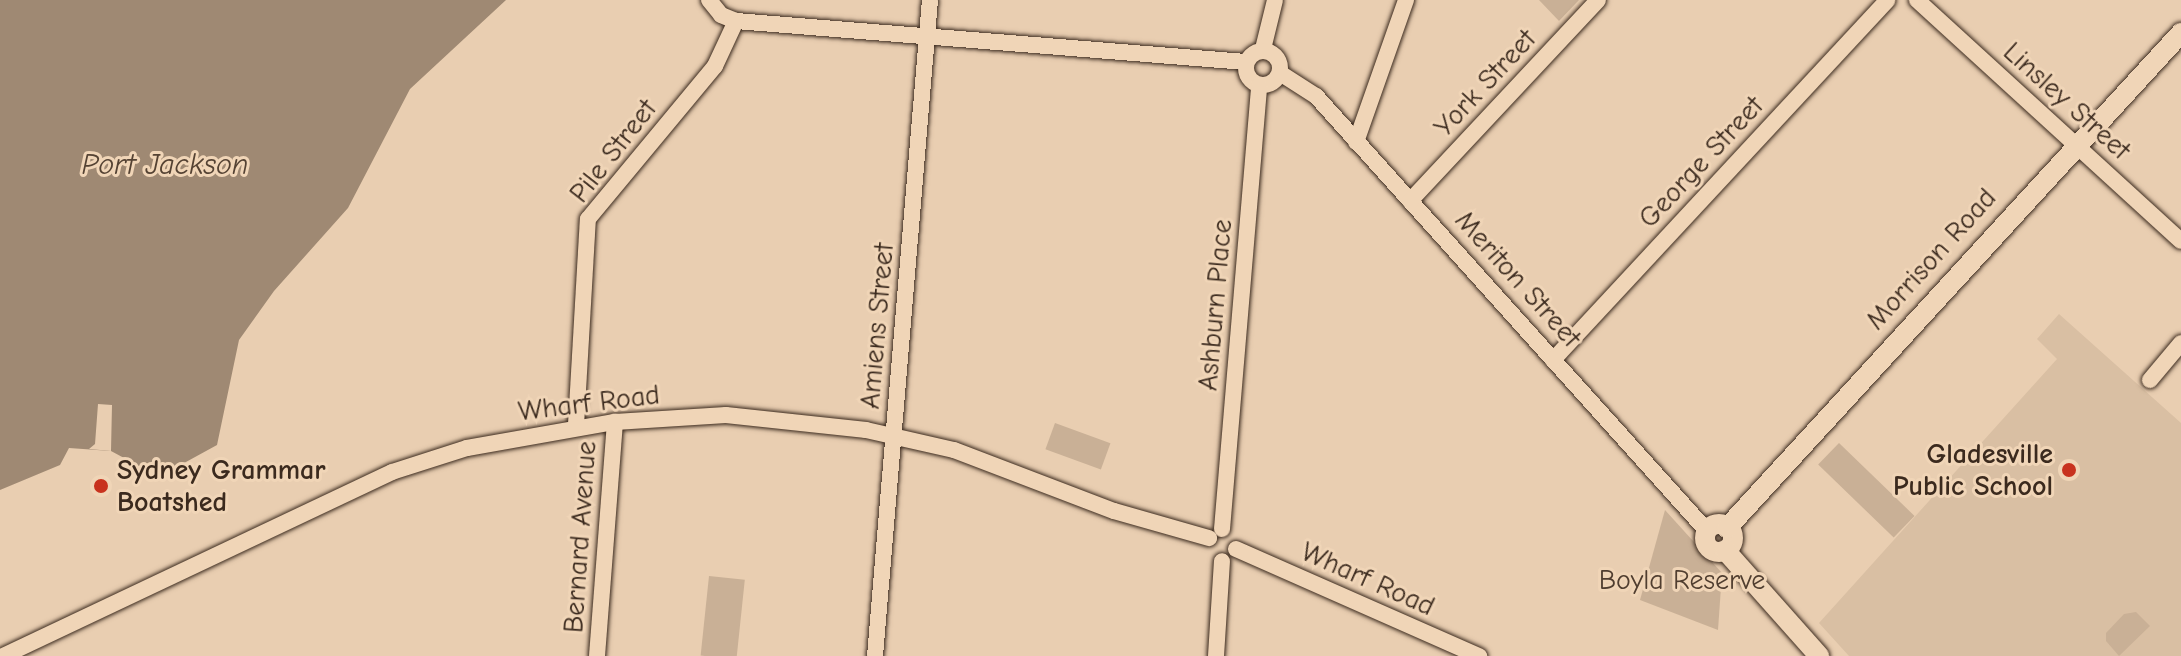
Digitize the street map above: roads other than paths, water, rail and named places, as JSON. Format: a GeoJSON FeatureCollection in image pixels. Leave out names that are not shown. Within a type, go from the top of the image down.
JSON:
{"type":"FeatureCollection","features":[{"type":"Feature","properties":{"kind":"street"},"geometry":{"type":"LineString","coordinates":[[709,0],[729,18],[1246,62]]}},
{"type":"Feature","properties":{"kind":"street","name":"Amiens Street"},"geometry":{"type":"LineString","coordinates":[[875,656],[930,0]]}},
{"type":"Feature","properties":{"kind":"street"},"geometry":{"type":"LineString","coordinates":[[1246,62],[1259,86],[1275,83],[1280,73],[1263,49],[1275,0]]}},
{"type":"Feature","properties":{"kind":"street"},"geometry":{"type":"LineString","coordinates":[[1356,142],[1406,0]]}},
{"type":"Feature","properties":{"kind":"street","name":"York Street"},"geometry":{"type":"LineString","coordinates":[[1410,201],[1598,0]]}},
{"type":"Feature","properties":{"kind":"street","name":"George Street"},"geometry":{"type":"LineString","coordinates":[[1553,360],[1887,0]]}},
{"type":"Feature","properties":{"kind":"street","name":"Linsley Street"},"geometry":{"type":"LineString","coordinates":[[1917,0],[2181,241]]}},
{"type":"Feature","properties":{"kind":"street","name":"Pile Street"},"geometry":{"type":"LineString","coordinates":[[576,425],[588,219],[715,66],[729,18]]}},
{"type":"Feature","properties":{"kind":"street","name":"Morrison Road"},"geometry":{"type":"LineString","coordinates":[[1717,529],[2181,33]]}},
{"type":"Feature","properties":{"kind":"street"},"geometry":{"type":"LineString","coordinates":[[1246,62],[1254,50],[1263,49]]}},
{"type":"Feature","properties":{"kind":"street","name":"Meriton Street"},"geometry":{"type":"LineString","coordinates":[[1280,73],[1316,96],[1553,360],[1717,529]]}},
{"type":"Feature","properties":{"kind":"street","name":"Ashburn Place"},"geometry":{"type":"LineString","coordinates":[[1215,533],[1259,86]]}},
{"type":"Feature","properties":{"kind":"street"},"geometry":{"type":"LineString","coordinates":[[2150,380],[2181,343]]}},
{"type":"Feature","properties":{"kind":"street","name":"Wharf Road"},"geometry":{"type":"LineString","coordinates":[[3,656],[392,472],[467,448],[576,425],[726,415],[894,435],[954,450],[1114,511],[1215,533]]}},
{"type":"Feature","properties":{"kind":"street","name":"Bernard Avenue"},"geometry":{"type":"LineString","coordinates":[[597,656],[615,422]]}},
{"type":"Feature","properties":{"kind":"street"},"geometry":{"type":"LineString","coordinates":[[1717,529],[1709,548],[1725,550],[1819,656]]}},
{"type":"Feature","properties":{"kind":"street"},"geometry":{"type":"LineString","coordinates":[[1215,533],[1236,549],[1230,560],[1222,561]]}},
{"type":"Feature","properties":{"kind":"street"},"geometry":{"type":"LineString","coordinates":[[1215,533],[1222,561],[1216,656]]}},
{"type":"Feature","properties":{"kind":"street","name":"Wharf Road"},"geometry":{"type":"LineString","coordinates":[[1236,549],[1479,656]]}},
{"type":"Feature","properties":{"kind":"water","name":"Port Jackson"},"geometry":{"type":"Polygon","coordinates":[[[0,0],[506,0],[410,89],[348,208],[274,291],[239,340],[217,445],[175,468],[139,466],[111,451],[69,448],[60,465],[0,490],[0,0]]]}},
{"type":"Feature","properties":{"kind":"place","name":"Gladesville Public School"},"geometry":{"type":"Point","coordinates":[2069,470]}},
{"type":"Feature","properties":{"kind":"place","name":"Sydney Grammar Boatshed"},"geometry":{"type":"Point","coordinates":[101,486]}},
{"type":"Feature","properties":{"kind":"park label","name":"Boyla Reserve"},"geometry":{"type":"Point","coordinates":[1682,580]}}]}
